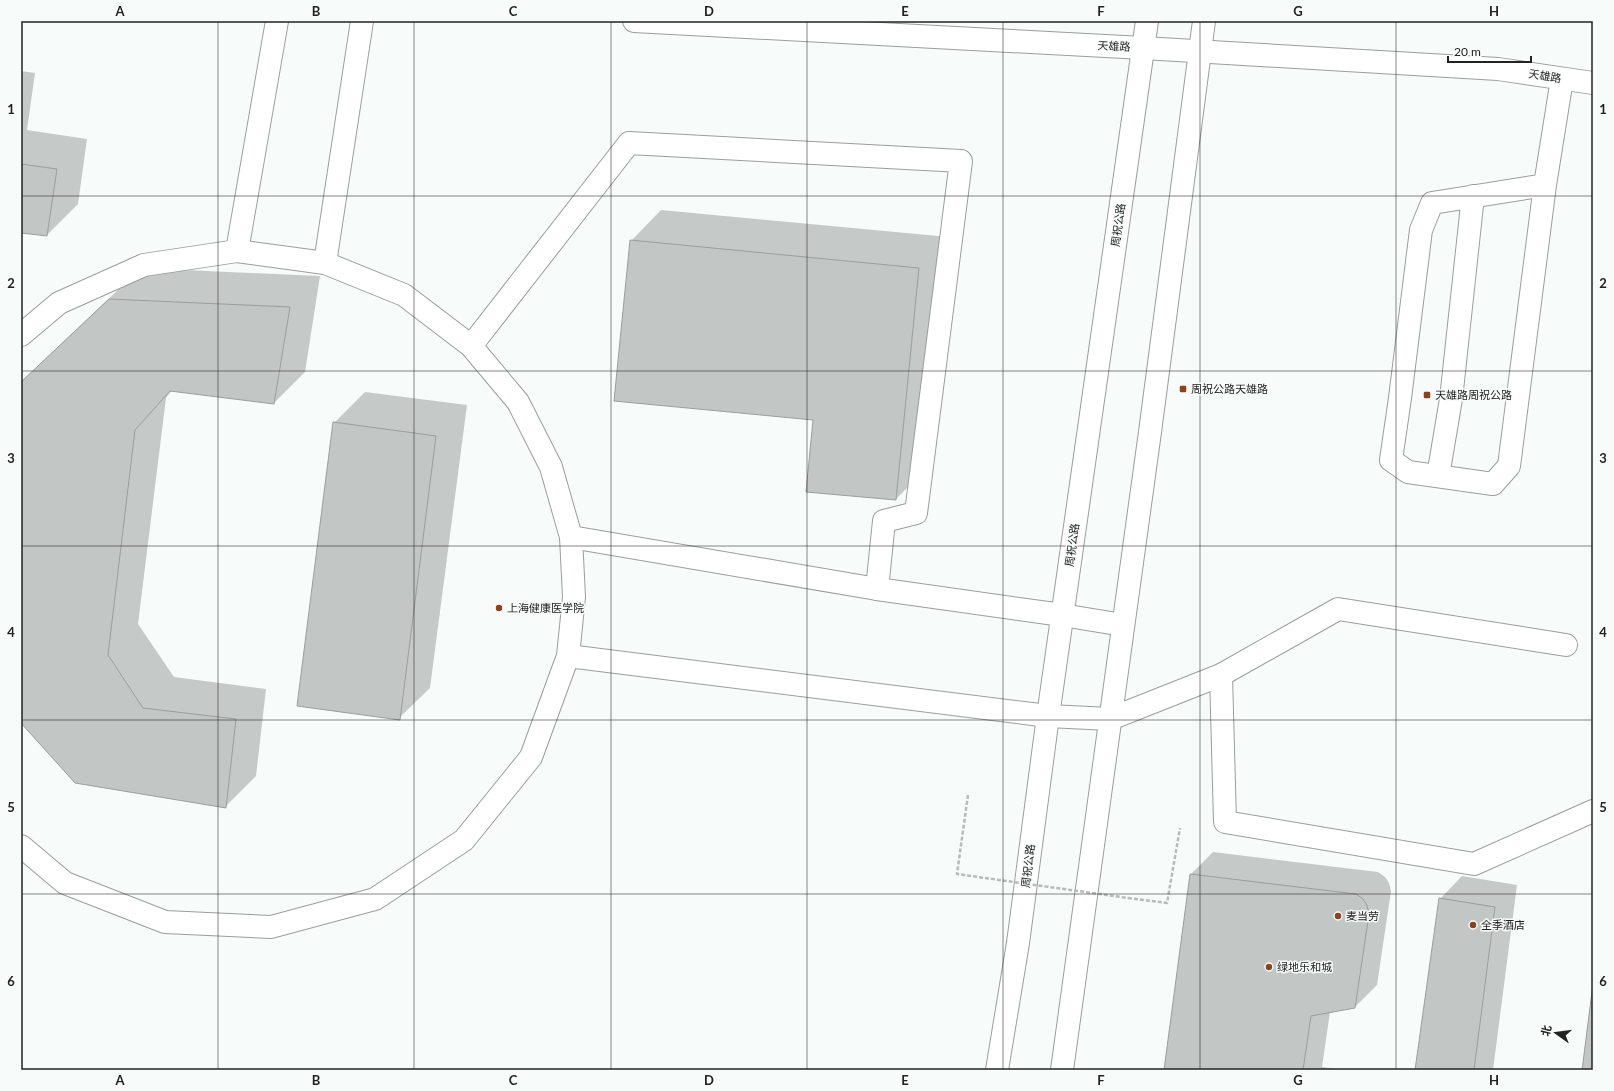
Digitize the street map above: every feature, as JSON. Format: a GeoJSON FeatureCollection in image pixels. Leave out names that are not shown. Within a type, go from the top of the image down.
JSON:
{"type":"FeatureCollection","features":[{"type":"Feature","properties":{"kind":"street"},"geometry":{"type":"LineString","coordinates":[[237,251],[276,21]]}},
{"type":"Feature","properties":{"kind":"street"},"geometry":{"type":"LineString","coordinates":[[325,263],[362,21]]}},
{"type":"Feature","properties":{"kind":"street","name":"天雄路"},"geometry":{"type":"LineString","coordinates":[[634,21],[1199,51],[1498,69],[1593,83]]}},
{"type":"Feature","properties":{"kind":"street","name":"周祝公路"},"geometry":{"type":"LineString","coordinates":[[997,1070],[1018,943],[1062,615],[1147,21]]}},
{"type":"Feature","properties":{"kind":"street"},"geometry":{"type":"LineString","coordinates":[[1062,1070],[1204,21]]}},
{"type":"Feature","properties":{"kind":"street"},"geometry":{"type":"LineString","coordinates":[[1545,185],[1432,203],[1421,230],[1391,460],[1408,472],[1492,484],[1509,466],[1545,185],[1562,78]]}},
{"type":"Feature","properties":{"kind":"street"},"geometry":{"type":"LineString","coordinates":[[471,346],[629,143],[961,161],[916,513],[884,521],[877,589]]}},
{"type":"Feature","properties":{"kind":"street"},"geometry":{"type":"LineString","coordinates":[[1438,476],[1451,399],[1473,196]]}},
{"type":"Feature","properties":{"kind":"street"},"geometry":{"type":"LineString","coordinates":[[21,335],[59,303],[144,265],[237,251],[325,263],[404,295],[471,346],[518,402],[551,467],[571,537],[574,597],[568,656],[531,757],[464,840],[374,900],[271,927],[165,922],[66,883],[21,846]]}},
{"type":"Feature","properties":{"kind":"street"},"geometry":{"type":"LineString","coordinates":[[571,537],[877,589],[1123,625]]}},
{"type":"Feature","properties":{"kind":"street"},"geometry":{"type":"LineString","coordinates":[[568,656],[1048,716],[1110,720],[1221,675],[1338,609],[1566,645]]}},
{"type":"Feature","properties":{"kind":"street"},"geometry":{"type":"LineString","coordinates":[[1221,675],[1225,822],[1474,864],[1593,812]]}},
{"type":"Feature","properties":{"kind":"path"},"geometry":{"type":"LineString","coordinates":[[968,795],[957,874],[1167,903],[1180,828]]}},
{"type":"Feature","properties":{"kind":"building"},"geometry":{"type":"Polygon","coordinates":[[[21,164],[57,169],[47,236],[21,233],[21,164]]]}},
{"type":"Feature","properties":{"kind":"building"},"geometry":{"type":"Polygon","coordinates":[[[630,240],[919,268],[896,500],[806,492],[813,420],[614,401],[630,240]]]}},
{"type":"Feature","properties":{"kind":"building"},"geometry":{"type":"Polygon","coordinates":[[[109,299],[290,307],[274,404],[170,391],[135,430],[108,655],[143,708],[236,719],[226,808],[75,783],[21,723],[21,382],[109,299]]]}},
{"type":"Feature","properties":{"kind":"building"},"geometry":{"type":"Polygon","coordinates":[[[333,422],[436,436],[400,720],[297,706],[333,422]]]}},
{"type":"Feature","properties":{"kind":"building","name":"绿地乐和城"},"geometry":{"type":"Polygon","coordinates":[[[1190,874],[1356,894],[1363,899],[1367,905],[1369,914],[1355,1008],[1311,1016],[1303,1070],[1164,1070],[1190,874]]]}},
{"type":"Feature","properties":{"kind":"building"},"geometry":{"type":"Polygon","coordinates":[[[1439,898],[1495,907],[1474,1070],[1415,1070],[1439,898]]]}},
{"type":"Feature","properties":{"kind":"building"},"geometry":{"type":"Polygon","coordinates":[[[1593,984],[1593,1070],[1582,1070],[1593,984]]]}},
{"type":"Feature","properties":{"kind":"place","name":"周祝公路天雄路"},"geometry":{"type":"Point","coordinates":[1183,389]}},
{"type":"Feature","properties":{"kind":"place","name":"天雄路周祝公路"},"geometry":{"type":"Point","coordinates":[1427,395]}},
{"type":"Feature","properties":{"kind":"place","name":"上海健康医学院"},"geometry":{"type":"Point","coordinates":[499,608]}},
{"type":"Feature","properties":{"kind":"place","name":"麦当劳"},"geometry":{"type":"Point","coordinates":[1338,916]}},
{"type":"Feature","properties":{"kind":"place","name":"全季酒店"},"geometry":{"type":"Point","coordinates":[1473,925]}},
{"type":"Feature","properties":{"kind":"place","name":"绿地乐和城"},"geometry":{"type":"Point","coordinates":[1269,967]}}]}
